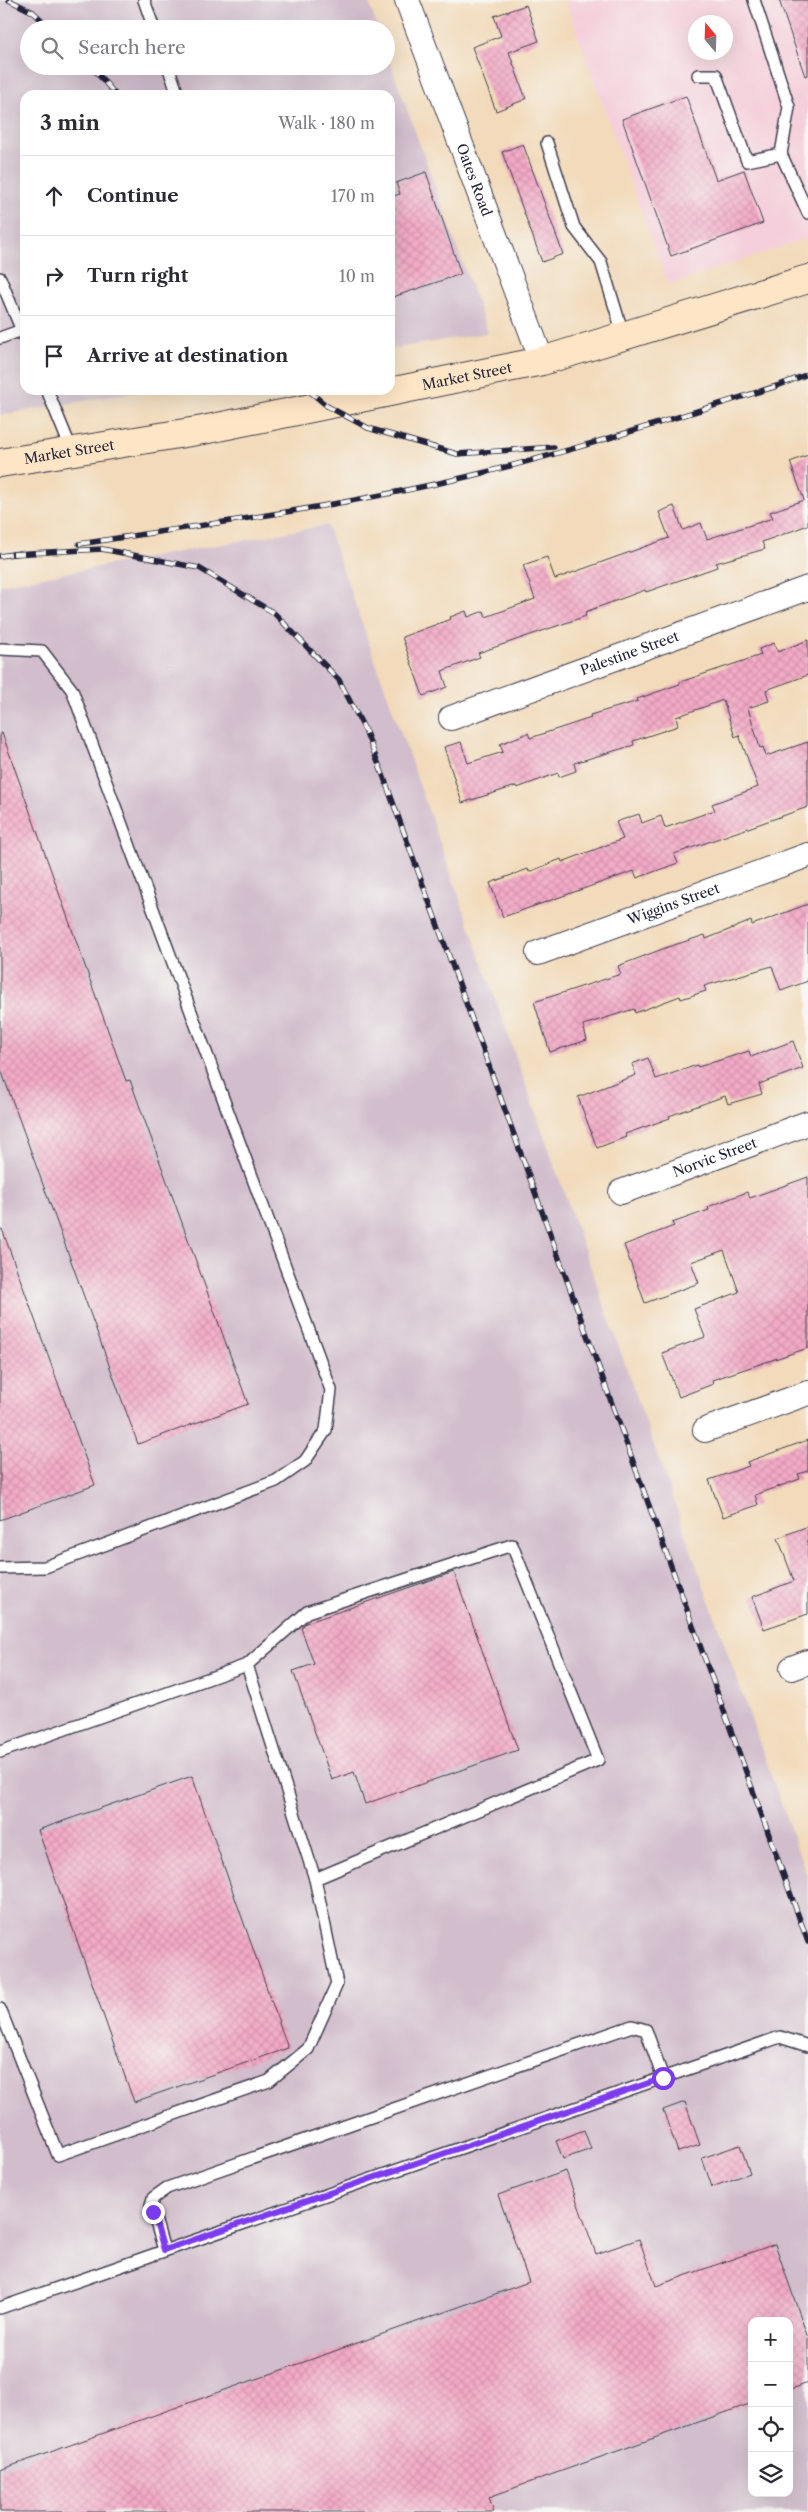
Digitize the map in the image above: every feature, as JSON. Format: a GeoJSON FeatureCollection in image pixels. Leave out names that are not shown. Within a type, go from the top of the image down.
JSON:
{"type":"FeatureCollection","features":[{"type":"Feature","properties":{"kind":"main road","name":"Market Street"},"geometry":{"type":"LineString","coordinates":[[395,389],[542,361],[808,279]]}},
{"type":"Feature","properties":{"kind":"main road","name":"Market Street"},"geometry":{"type":"LineString","coordinates":[[0,463],[203,430],[363,395]]}},
{"type":"Feature","properties":{"kind":"street","name":"Oates Road"},"geometry":{"type":"LineString","coordinates":[[407,0],[542,361]]}},
{"type":"Feature","properties":{"kind":"street","name":"Palestine Street"},"geometry":{"type":"LineString","coordinates":[[451,718],[808,588]]}},
{"type":"Feature","properties":{"kind":"street","name":"Wiggins Street"},"geometry":{"type":"LineString","coordinates":[[538,953],[808,854]]}},
{"type":"Feature","properties":{"kind":"street","name":"Norvic Street"},"geometry":{"type":"LineString","coordinates":[[621,1192],[808,1123]]}},
{"type":"Feature","properties":{"kind":"street"},"geometry":{"type":"LineString","coordinates":[[706,1430],[808,1393]]}},
{"type":"Feature","properties":{"kind":"lane"},"geometry":{"type":"LineString","coordinates":[[144,0],[151,20]]}},
{"type":"Feature","properties":{"kind":"lane"},"geometry":{"type":"LineString","coordinates":[[754,0],[789,107],[781,154],[808,213]]}},
{"type":"Feature","properties":{"kind":"lane"},"geometry":{"type":"LineString","coordinates":[[171,75],[176,90]]}},
{"type":"Feature","properties":{"kind":"lane"},"geometry":{"type":"LineString","coordinates":[[698,75],[716,76],[747,161],[781,154]]}},
{"type":"Feature","properties":{"kind":"lane"},"geometry":{"type":"LineString","coordinates":[[547,143],[574,226],[601,262],[624,337]]}},
{"type":"Feature","properties":{"kind":"lane"},"geometry":{"type":"LineString","coordinates":[[0,278],[20,327]]}},
{"type":"Feature","properties":{"kind":"lane"},"geometry":{"type":"LineString","coordinates":[[0,338],[20,335]]}},
{"type":"Feature","properties":{"kind":"lane"},"geometry":{"type":"LineString","coordinates":[[49,395],[72,451]]}},
{"type":"Feature","properties":{"kind":"lane"},"geometry":{"type":"LineString","coordinates":[[0,649],[42,651],[72,690],[331,1390],[326,1430],[304,1461],[276,1481],[45,1567],[0,1568]]}},
{"type":"Feature","properties":{"kind":"lane"},"geometry":{"type":"LineString","coordinates":[[0,1752],[246,1665],[307,1612],[512,1545],[598,1760],[314,1879]]}},
{"type":"Feature","properties":{"kind":"lane"},"geometry":{"type":"LineString","coordinates":[[0,2009],[58,2155],[269,2081],[308,2049],[337,1984],[314,1879],[246,1665]]}},
{"type":"Feature","properties":{"kind":"lane"},"geometry":{"type":"LineString","coordinates":[[164,2250],[151,2205],[153,2198],[167,2188],[623,2029],[632,2026],[646,2030],[663,2078]]}},
{"type":"Feature","properties":{"kind":"lane"},"geometry":{"type":"LineString","coordinates":[[0,2308],[780,2037],[808,2046]]}},
{"type":"Feature","properties":{"kind":"shaded area"},"geometry":{"type":"Polygon","coordinates":[[[0,0],[368,0],[375,20],[20,20],[20,75],[395,75],[488,333],[395,348],[395,90],[20,90],[20,395],[118,395],[0,415],[0,0]]]}},
{"type":"Feature","properties":{"kind":"shaded area"},"geometry":{"type":"Polygon","coordinates":[[[565,0],[808,0],[808,238],[668,285],[565,0]]]}},
{"type":"Feature","properties":{"kind":"shaded area"},"geometry":{"type":"Polygon","coordinates":[[[327,525],[808,1879],[808,2512],[0,2512],[0,585],[327,525]]]}},
{"type":"Feature","properties":{"kind":"building"},"geometry":{"type":"Polygon","coordinates":[[[779,0],[808,0],[808,75],[805,76],[779,0]]]}},
{"type":"Feature","properties":{"kind":"building"},"geometry":{"type":"Polygon","coordinates":[[[526,5],[539,41],[509,52],[526,99],[496,111],[472,47],[501,36],[494,16],[526,5]]]}},
{"type":"Feature","properties":{"kind":"building"},"geometry":{"type":"Polygon","coordinates":[[[686,96],[716,180],[744,170],[763,223],[671,256],[622,119],[686,96]]]}},
{"type":"Feature","properties":{"kind":"building"},"geometry":{"type":"Polygon","coordinates":[[[523,144],[563,254],[542,262],[502,152],[523,144]]]}},
{"type":"Feature","properties":{"kind":"building"},"geometry":{"type":"Polygon","coordinates":[[[426,172],[461,274],[395,296],[395,196],[400,194],[396,183],[426,172]]]}},
{"type":"Feature","properties":{"kind":"building"},"geometry":{"type":"Polygon","coordinates":[[[808,455],[808,525],[762,542],[765,549],[716,563],[717,567],[646,592],[645,590],[585,612],[586,616],[478,653],[480,657],[442,671],[447,687],[423,696],[402,637],[451,619],[450,617],[466,611],[468,617],[484,611],[486,617],[535,599],[523,565],[547,557],[555,579],[669,538],[659,512],[674,506],[683,530],[701,523],[707,539],[773,518],[770,512],[804,500],[790,462],[808,455]]]}},
{"type":"Feature","properties":{"kind":"building"},"geometry":{"type":"Polygon","coordinates":[[[808,640],[808,675],[766,690],[769,701],[748,708],[760,748],[763,747],[766,756],[808,742],[808,807],[674,854],[678,863],[637,878],[634,871],[503,917],[490,883],[528,869],[529,872],[561,859],[562,862],[623,839],[616,822],[639,814],[642,823],[661,816],[665,828],[715,810],[712,804],[758,787],[739,735],[735,737],[723,700],[676,717],[678,726],[633,741],[634,745],[574,763],[576,771],[559,777],[558,773],[517,788],[516,786],[462,803],[444,747],[461,742],[468,763],[503,752],[500,744],[528,733],[530,738],[591,718],[590,715],[638,701],[637,699],[680,684],[680,682],[761,655],[759,649],[774,643],[778,652],[808,640]]]}},
{"type":"Feature","properties":{"kind":"building"},"geometry":{"type":"Polygon","coordinates":[[[0,733],[2,733],[126,1081],[130,1080],[248,1404],[138,1444],[0,1067],[0,733]]]}},
{"type":"Feature","properties":{"kind":"building"},"geometry":{"type":"Polygon","coordinates":[[[808,904],[808,981],[781,991],[772,966],[704,986],[706,991],[681,999],[680,996],[635,1013],[634,1009],[583,1025],[587,1040],[550,1052],[534,1002],[621,974],[618,966],[665,948],[705,935],[706,939],[751,921],[752,925],[808,904]]]}},
{"type":"Feature","properties":{"kind":"building"},"geometry":{"type":"Polygon","coordinates":[[[793,1041],[803,1068],[759,1084],[762,1094],[728,1104],[725,1096],[669,1116],[670,1118],[625,1134],[626,1137],[597,1148],[578,1097],[636,1075],[632,1064],[648,1058],[656,1079],[697,1065],[698,1067],[749,1051],[751,1057],[793,1041]]]}},
{"type":"Feature","properties":{"kind":"building"},"geometry":{"type":"Polygon","coordinates":[[[808,1177],[808,1348],[712,1380],[713,1384],[679,1397],[662,1353],[705,1337],[694,1309],[739,1292],[724,1250],[691,1262],[699,1283],[645,1303],[624,1245],[674,1226],[672,1223],[709,1210],[708,1207],[747,1192],[750,1198],[808,1177]]]}},
{"type":"Feature","properties":{"kind":"building"},"geometry":{"type":"Polygon","coordinates":[[[2,1229],[95,1485],[0,1520],[0,1230],[2,1229]]]}},
{"type":"Feature","properties":{"kind":"building"},"geometry":{"type":"Polygon","coordinates":[[[808,1440],[808,1471],[798,1474],[800,1479],[755,1495],[758,1505],[723,1517],[709,1480],[749,1466],[747,1462],[808,1440]]]}},
{"type":"Feature","properties":{"kind":"building"},"geometry":{"type":"Polygon","coordinates":[[[808,1526],[808,1614],[764,1629],[752,1597],[794,1581],[778,1538],[808,1526]]]}},
{"type":"Feature","properties":{"kind":"building"},"geometry":{"type":"Polygon","coordinates":[[[454,1572],[518,1750],[365,1804],[354,1772],[332,1780],[293,1671],[314,1664],[301,1628],[306,1623],[454,1572]]]}},
{"type":"Feature","properties":{"kind":"building"},"geometry":{"type":"Polygon","coordinates":[[[192,1776],[288,2048],[134,2102],[38,1830],[192,1776]]]}},
{"type":"Feature","properties":{"kind":"building"},"geometry":{"type":"Polygon","coordinates":[[[685,2102],[700,2145],[678,2152],[663,2110],[685,2102]]]}},
{"type":"Feature","properties":{"kind":"building"},"geometry":{"type":"Polygon","coordinates":[[[584,2130],[591,2149],[563,2159],[556,2141],[584,2130]]]}},
{"type":"Feature","properties":{"kind":"building"},"geometry":{"type":"Polygon","coordinates":[[[740,2145],[750,2173],[712,2187],[702,2158],[740,2145]]]}},
{"type":"Feature","properties":{"kind":"building"},"geometry":{"type":"Polygon","coordinates":[[[566,2171],[596,2254],[639,2239],[656,2286],[775,2244],[808,2338],[808,2383],[793,2389],[793,2317],[748,2317],[748,2404],[489,2497],[494,2512],[0,2512],[0,2470],[529,2282],[498,2195],[566,2171]]]}},
{"type":"Feature","properties":{"kind":"railway"},"geometry":{"type":"LineString","coordinates":[[9,0],[33,12],[41,20]]}},
{"type":"Feature","properties":{"kind":"railway"},"geometry":{"type":"LineString","coordinates":[[99,75],[112,90]]}},
{"type":"Feature","properties":{"kind":"railway"},"geometry":{"type":"LineString","coordinates":[[79,544],[321,506],[466,477],[622,434],[777,386],[808,374]]}},
{"type":"Feature","properties":{"kind":"railway"},"geometry":{"type":"LineString","coordinates":[[314,395],[327,406],[368,428],[457,454],[554,447]]}},
{"type":"Feature","properties":{"kind":"railway"},"geometry":{"type":"LineString","coordinates":[[13,554],[102,549],[199,568],[274,613],[339,680],[365,730],[383,775],[808,1942]]}},
{"type":"Feature","properties":{"kind":"railway"},"geometry":{"type":"LineString","coordinates":[[0,556],[20,553]]}},
{"type":"Feature","properties":{"kind":"route"},"geometry":{"type":"LineString","coordinates":[[153,2212],[164,2250],[663,2078]]}}]}
